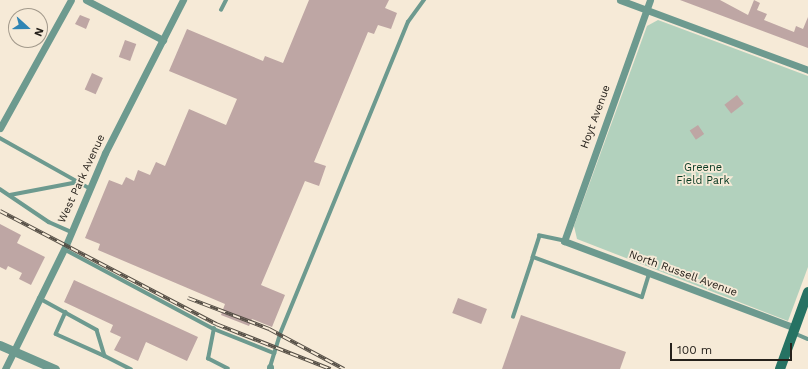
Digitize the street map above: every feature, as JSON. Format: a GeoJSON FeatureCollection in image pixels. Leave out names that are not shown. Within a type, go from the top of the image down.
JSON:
{"type":"FeatureCollection","features":[{"type":"Feature","properties":{"kind":"main road"},"geometry":{"type":"LineString","coordinates":[[780,369],[808,292]]}},
{"type":"Feature","properties":{"kind":"street"},"geometry":{"type":"LineString","coordinates":[[0,128],[71,0]]}},
{"type":"Feature","properties":{"kind":"street"},"geometry":{"type":"LineString","coordinates":[[86,0],[163,40]]}},
{"type":"Feature","properties":{"kind":"street","name":"West Park Avenue"},"geometry":{"type":"LineString","coordinates":[[5,369],[38,298],[64,249],[69,230],[89,188],[183,0]]}},
{"type":"Feature","properties":{"kind":"street"},"geometry":{"type":"LineString","coordinates":[[620,0],[808,70]]}},
{"type":"Feature","properties":{"kind":"street","name":"Hoyt Avenue"},"geometry":{"type":"LineString","coordinates":[[564,241],[650,0]]}},
{"type":"Feature","properties":{"kind":"street","name":"North Russell Avenue"},"geometry":{"type":"LineString","coordinates":[[564,241],[794,330]]}},
{"type":"Feature","properties":{"kind":"street"},"geometry":{"type":"LineString","coordinates":[[0,345],[13,352],[55,369]]}},
{"type":"Feature","properties":{"kind":"lane"},"geometry":{"type":"LineString","coordinates":[[221,10],[226,0]]}},
{"type":"Feature","properties":{"kind":"lane"},"geometry":{"type":"LineString","coordinates":[[270,368],[274,353],[408,22],[424,0]]}},
{"type":"Feature","properties":{"kind":"lane"},"geometry":{"type":"LineString","coordinates":[[0,138],[89,188]]}},
{"type":"Feature","properties":{"kind":"lane"},"geometry":{"type":"LineString","coordinates":[[10,195],[78,182]]}},
{"type":"Feature","properties":{"kind":"lane"},"geometry":{"type":"LineString","coordinates":[[0,189],[49,222],[69,230]]}},
{"type":"Feature","properties":{"kind":"lane"},"geometry":{"type":"LineString","coordinates":[[513,317],[540,236],[564,241]]}},
{"type":"Feature","properties":{"kind":"lane"},"geometry":{"type":"LineString","coordinates":[[64,249],[214,329],[274,353]]}},
{"type":"Feature","properties":{"kind":"lane"},"geometry":{"type":"LineString","coordinates":[[533,257],[642,297],[649,274]]}},
{"type":"Feature","properties":{"kind":"lane"},"geometry":{"type":"LineString","coordinates":[[38,298],[98,330],[105,356]]}},
{"type":"Feature","properties":{"kind":"lane"},"geometry":{"type":"LineString","coordinates":[[66,312],[56,334],[131,369]]}},
{"type":"Feature","properties":{"kind":"lane"},"geometry":{"type":"LineString","coordinates":[[214,329],[208,359],[228,369]]}},
{"type":"Feature","properties":{"kind":"lane"},"geometry":{"type":"LineString","coordinates":[[794,330],[808,339]]}},
{"type":"Feature","properties":{"kind":"green space","name":"Greene Field Park"},"geometry":{"type":"Polygon","coordinates":[[[658,20],[808,76],[808,267],[788,321],[577,239],[574,226],[647,26],[658,20]]]}},
{"type":"Feature","properties":{"kind":"building"},"geometry":{"type":"Polygon","coordinates":[[[309,0],[389,0],[385,8],[397,13],[391,29],[378,25],[374,34],[368,32],[314,162],[326,166],[319,186],[305,181],[261,285],[285,295],[272,327],[252,319],[249,326],[221,315],[225,304],[98,250],[100,244],[85,238],[109,180],[122,185],[126,177],[134,181],[138,170],[150,175],[156,162],[165,166],[189,109],[226,125],[237,99],[169,71],[187,29],[263,61],[265,56],[283,63],[309,0]]]}},
{"type":"Feature","properties":{"kind":"building"},"geometry":{"type":"Polygon","coordinates":[[[680,0],[720,0],[748,15],[754,0],[760,3],[757,10],[767,14],[764,20],[794,32],[796,26],[803,29],[808,17],[808,48],[680,0]]]}},
{"type":"Feature","properties":{"kind":"building"},"geometry":{"type":"Polygon","coordinates":[[[80,15],[90,19],[86,29],[75,24],[80,15]]]}},
{"type":"Feature","properties":{"kind":"building"},"geometry":{"type":"Polygon","coordinates":[[[125,40],[136,44],[130,61],[119,57],[125,40]]]}},
{"type":"Feature","properties":{"kind":"building"},"geometry":{"type":"Polygon","coordinates":[[[92,73],[103,78],[96,94],[85,89],[92,73]]]}},
{"type":"Feature","properties":{"kind":"building"},"geometry":{"type":"Polygon","coordinates":[[[737,95],[744,104],[731,114],[724,105],[737,95]]]}},
{"type":"Feature","properties":{"kind":"building"},"geometry":{"type":"Polygon","coordinates":[[[698,125],[704,134],[696,140],[690,131],[698,125]]]}},
{"type":"Feature","properties":{"kind":"building"},"geometry":{"type":"Polygon","coordinates":[[[0,224],[21,235],[17,243],[45,257],[31,285],[19,279],[22,273],[8,266],[6,270],[0,267],[0,224]]]}},
{"type":"Feature","properties":{"kind":"building"},"geometry":{"type":"Polygon","coordinates":[[[74,280],[198,337],[187,361],[146,342],[138,361],[114,350],[121,337],[110,332],[113,325],[64,302],[74,280]]]}},
{"type":"Feature","properties":{"kind":"building"},"geometry":{"type":"Polygon","coordinates":[[[458,298],[487,309],[481,324],[452,313],[458,298]]]}},
{"type":"Feature","properties":{"kind":"building"},"geometry":{"type":"Polygon","coordinates":[[[521,315],[626,352],[620,369],[502,369],[521,315]]]}},
{"type":"Feature","properties":{"kind":"railway"},"geometry":{"type":"LineString","coordinates":[[0,211],[216,324],[330,369]]}},
{"type":"Feature","properties":{"kind":"railway"},"geometry":{"type":"LineString","coordinates":[[188,298],[269,329],[344,369]]}}]}
